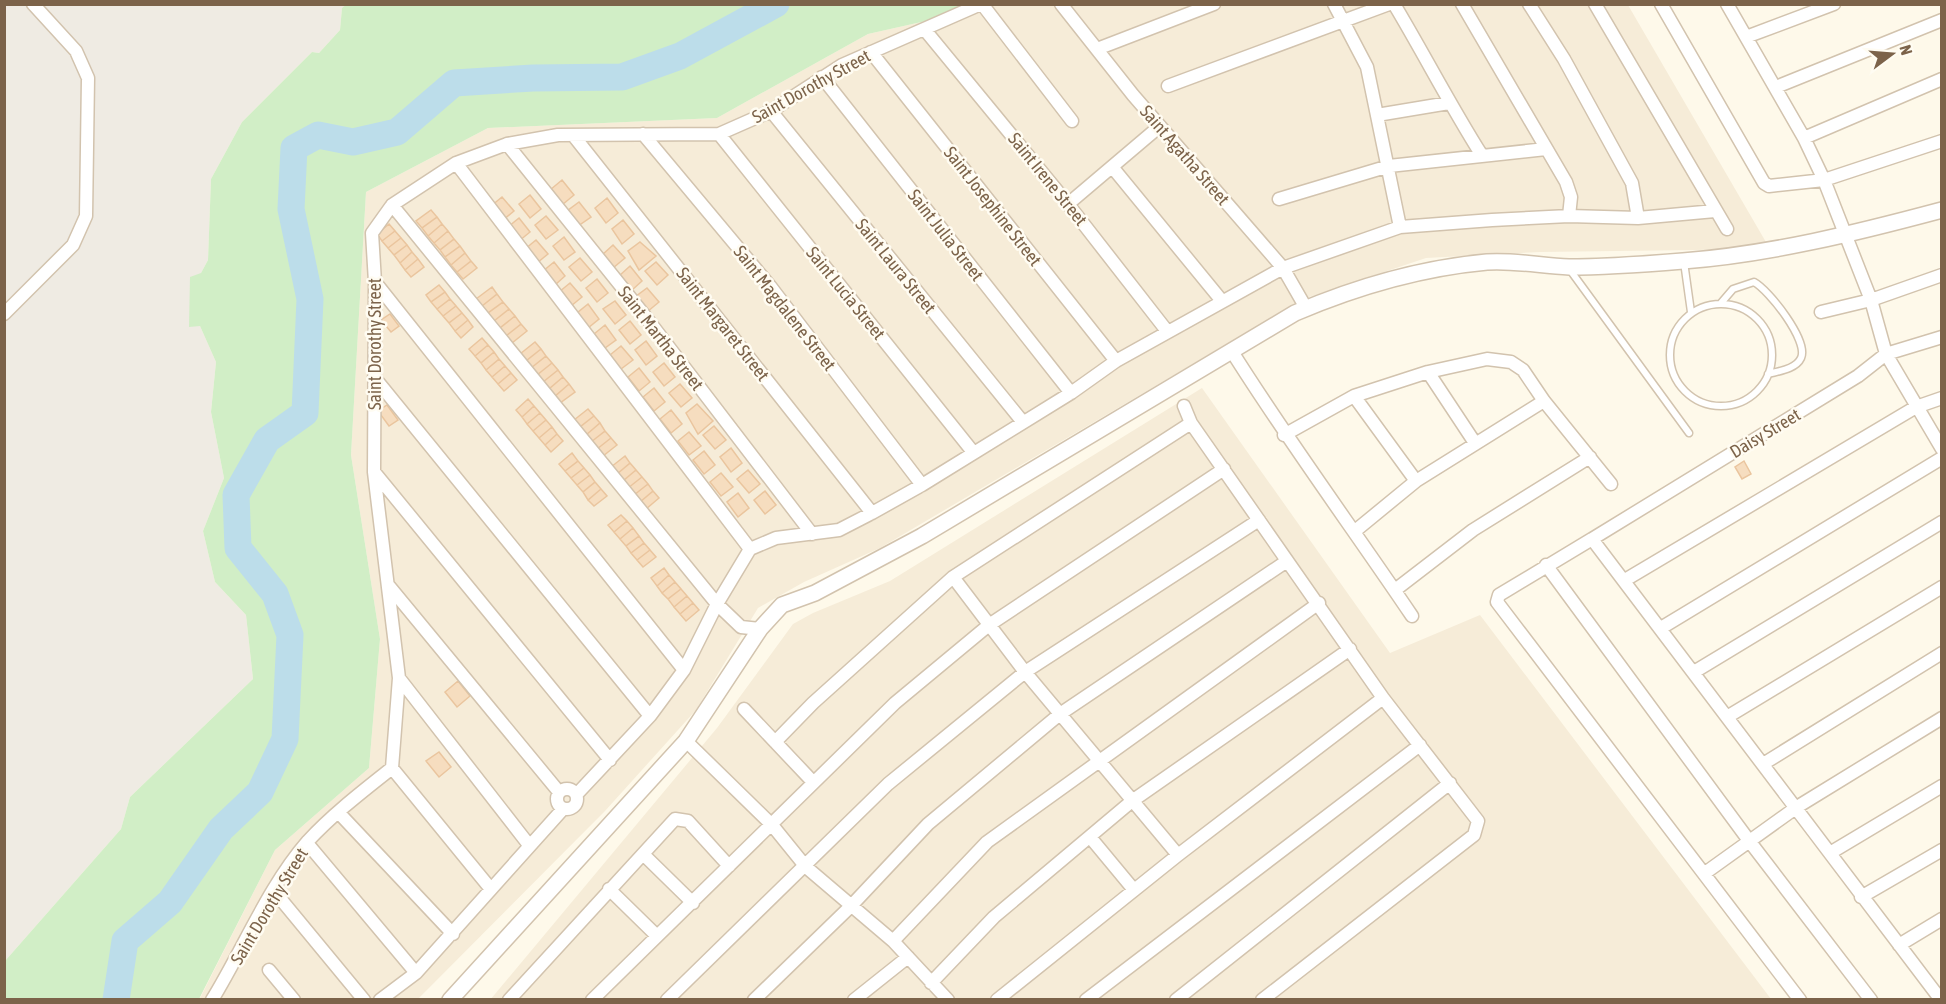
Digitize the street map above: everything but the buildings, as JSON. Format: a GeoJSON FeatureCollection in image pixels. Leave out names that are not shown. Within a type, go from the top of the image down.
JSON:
{"type":"FeatureCollection","features":[{"type":"Feature","properties":{"kind":"street"},"geometry":{"type":"LineString","coordinates":[[4,314],[73,245],[86,216],[88,78],[76,51],[33,4]]}},
{"type":"Feature","properties":{"kind":"street"},"geometry":{"type":"LineString","coordinates":[[982,4],[1072,122]]}},
{"type":"Feature","properties":{"kind":"street","name":"Saint Dorothy Street"},"geometry":{"type":"LineString","coordinates":[[212,999],[274,891],[307,843],[338,812],[392,768],[399,678],[374,472],[375,282],[372,233],[392,205],[456,163],[507,144],[573,135],[719,134],[771,111],[822,77],[871,52],[982,4]]}},
{"type":"Feature","properties":{"kind":"street","name":"Saint Agatha Street"},"geometry":{"type":"LineString","coordinates":[[1061,4],[1160,126],[1283,268],[1306,309]]}},
{"type":"Feature","properties":{"kind":"street"},"geometry":{"type":"LineString","coordinates":[[1097,49],[1214,4]]}},
{"type":"Feature","properties":{"kind":"street"},"geometry":{"type":"LineString","coordinates":[[1334,4],[1367,67],[1400,227]]}},
{"type":"Feature","properties":{"kind":"street"},"geometry":{"type":"LineString","coordinates":[[1168,86],[1389,4]]}},
{"type":"Feature","properties":{"kind":"street"},"geometry":{"type":"LineString","coordinates":[[1395,4],[1432,68],[1449,103],[1481,154]]}},
{"type":"Feature","properties":{"kind":"street"},"geometry":{"type":"LineString","coordinates":[[1462,4],[1566,182],[1571,197],[1569,216]]}},
{"type":"Feature","properties":{"kind":"street"},"geometry":{"type":"LineString","coordinates":[[1529,4],[1563,59],[1632,183],[1638,218]]}},
{"type":"Feature","properties":{"kind":"street"},"geometry":{"type":"LineString","coordinates":[[1595,4],[1727,229]]}},
{"type":"Feature","properties":{"kind":"street"},"geometry":{"type":"LineString","coordinates":[[1661,4],[1764,183],[1774,188],[1824,180],[1941,141]]}},
{"type":"Feature","properties":{"kind":"street"},"geometry":{"type":"LineString","coordinates":[[1727,4],[1804,138],[1824,180],[1871,300],[1886,354],[1941,449]]}},
{"type":"Feature","properties":{"kind":"street"},"geometry":{"type":"LineString","coordinates":[[1746,37],[1834,4]]}},
{"type":"Feature","properties":{"kind":"street"},"geometry":{"type":"LineString","coordinates":[[1776,87],[1941,20]]}},
{"type":"Feature","properties":{"kind":"street","name":"Saint Irene Street"},"geometry":{"type":"LineString","coordinates":[[925,30],[1068,204],[1167,331]]}},
{"type":"Feature","properties":{"kind":"street","name":"Saint Josephine Street"},"geometry":{"type":"LineString","coordinates":[[871,52],[1116,360]]}},
{"type":"Feature","properties":{"kind":"street","name":"Saint Julia Street"},"geometry":{"type":"LineString","coordinates":[[822,77],[1071,393]]}},
{"type":"Feature","properties":{"kind":"street"},"geometry":{"type":"LineString","coordinates":[[1804,138],[1941,79]]}},
{"type":"Feature","properties":{"kind":"street"},"geometry":{"type":"LineString","coordinates":[[1377,116],[1449,103]]}},
{"type":"Feature","properties":{"kind":"street","name":"Saint Laura Street"},"geometry":{"type":"LineString","coordinates":[[771,111],[1022,421]]}},
{"type":"Feature","properties":{"kind":"street"},"geometry":{"type":"LineString","coordinates":[[1068,204],[1160,126]]}},
{"type":"Feature","properties":{"kind":"street","name":"Saint Magdalene Street"},"geometry":{"type":"LineString","coordinates":[[643,134],[770,286],[922,486]]}},
{"type":"Feature","properties":{"kind":"street","name":"Saint Lucia Street"},"geometry":{"type":"LineString","coordinates":[[719,134],[973,452]]}},
{"type":"Feature","properties":{"kind":"street","name":"Saint Margaret Street"},"geometry":{"type":"LineString","coordinates":[[573,135],[872,513]]}},
{"type":"Feature","properties":{"kind":"street","name":"Saint Martha Street"},"geometry":{"type":"LineString","coordinates":[[507,144],[645,316],[812,534]]}},
{"type":"Feature","properties":{"kind":"street"},"geometry":{"type":"LineString","coordinates":[[1279,199],[1389,166],[1481,154],[1546,149]]}},
{"type":"Feature","properties":{"kind":"street"},"geometry":{"type":"LineString","coordinates":[[456,163],[750,549]]}},
{"type":"Feature","properties":{"kind":"street"},"geometry":{"type":"LineString","coordinates":[[1113,168],[1222,301]]}},
{"type":"Feature","properties":{"kind":"street"},"geometry":{"type":"LineString","coordinates":[[392,205],[717,604],[741,627],[760,628]]}},
{"type":"Feature","properties":{"kind":"street"},"geometry":{"type":"LineString","coordinates":[[450,999],[686,741],[760,628],[782,605],[815,593],[922,536],[1231,350],[1306,309],[1341,293],[1441,268],[1490,262],[1568,267],[1684,261],[1775,249],[1846,235],[1941,210]]}},
{"type":"Feature","properties":{"kind":"street"},"geometry":{"type":"LineString","coordinates":[[380,999],[416,973],[563,809],[576,807],[577,794],[650,716],[684,670],[717,604],[750,549],[776,538],[839,530],[922,486],[1022,421],[1071,393],[1116,360],[1283,268],[1400,227],[1569,216],[1638,218],[1715,211]]}},
{"type":"Feature","properties":{"kind":"street"},"geometry":{"type":"LineString","coordinates":[[1821,312],[1871,300],[1941,274]]}},
{"type":"Feature","properties":{"kind":"street"},"geometry":{"type":"LineString","coordinates":[[375,282],[684,670]]}},
{"type":"Feature","properties":{"kind":"street","name":"Daisy Street"},"geometry":{"type":"LineString","coordinates":[[1705,873],[1497,603],[1499,595],[1858,376],[1886,354],[1941,337]]}},
{"type":"Feature","properties":{"kind":"street"},"geometry":{"type":"LineString","coordinates":[[1231,350],[1284,435],[1355,531],[1412,616]]}},
{"type":"Feature","properties":{"kind":"street"},"geometry":{"type":"LineString","coordinates":[[1284,435],[1354,396],[1428,372],[1487,359],[1511,362],[1523,369],[1544,401],[1611,484]]}},
{"type":"Feature","properties":{"kind":"street"},"geometry":{"type":"LineString","coordinates":[[1428,372],[1475,442]]}},
{"type":"Feature","properties":{"kind":"street"},"geometry":{"type":"LineString","coordinates":[[374,377],[650,716]]}},
{"type":"Feature","properties":{"kind":"street"},"geometry":{"type":"LineString","coordinates":[[1354,396],[1416,481]]}},
{"type":"Feature","properties":{"kind":"street"},"geometry":{"type":"LineString","coordinates":[[1625,580],[1916,407],[1941,398]]}},
{"type":"Feature","properties":{"kind":"street"},"geometry":{"type":"LineString","coordinates":[[1355,531],[1416,481],[1475,442],[1544,401]]}},
{"type":"Feature","properties":{"kind":"street"},"geometry":{"type":"LineString","coordinates":[[1184,406],[1191,423],[1383,698],[1478,821],[1474,835],[1262,999]]}},
{"type":"Feature","properties":{"kind":"street"},"geometry":{"type":"LineString","coordinates":[[775,742],[813,703],[953,577],[1191,423]]}},
{"type":"Feature","properties":{"kind":"street"},"geometry":{"type":"LineString","coordinates":[[1395,590],[1473,530],[1590,457]]}},
{"type":"Feature","properties":{"kind":"street"},"geometry":{"type":"LineString","coordinates":[[1661,628],[1941,458]]}},
{"type":"Feature","properties":{"kind":"street"},"geometry":{"type":"LineString","coordinates":[[592,999],[693,903],[895,703],[989,626],[1224,469]]}},
{"type":"Feature","properties":{"kind":"street"},"geometry":{"type":"LineString","coordinates":[[374,472],[610,760]]}},
{"type":"Feature","properties":{"kind":"street"},"geometry":{"type":"LineString","coordinates":[[667,999],[806,867],[888,784],[1025,672],[1259,520]]}},
{"type":"Feature","properties":{"kind":"street"},"geometry":{"type":"LineString","coordinates":[[1694,672],[1941,522]]}},
{"type":"Feature","properties":{"kind":"street"},"geometry":{"type":"LineString","coordinates":[[1592,539],[1797,807],[1861,897],[1899,945],[1937,985],[1941,999]]}},
{"type":"Feature","properties":{"kind":"street"},"geometry":{"type":"LineString","coordinates":[[754,999],[851,906],[928,824],[1060,714],[1287,561]]}},
{"type":"Feature","properties":{"kind":"street"},"geometry":{"type":"LineString","coordinates":[[1546,565],[1750,842],[1871,999]]}},
{"type":"Feature","properties":{"kind":"street"},"geometry":{"type":"LineString","coordinates":[[953,577],[1025,672],[1178,855]]}},
{"type":"Feature","properties":{"kind":"street"},"geometry":{"type":"LineString","coordinates":[[388,586],[559,792],[558,805],[563,809]]}},
{"type":"Feature","properties":{"kind":"street"},"geometry":{"type":"LineString","coordinates":[[1727,717],[1941,587]]}},
{"type":"Feature","properties":{"kind":"street"},"geometry":{"type":"LineString","coordinates":[[893,941],[987,842],[1318,603]]}},
{"type":"Feature","properties":{"kind":"street"},"geometry":{"type":"LineString","coordinates":[[931,983],[994,917],[1132,801],[1350,649]]}},
{"type":"Feature","properties":{"kind":"street"},"geometry":{"type":"LineString","coordinates":[[1763,764],[1941,653]]}},
{"type":"Feature","properties":{"kind":"street"},"geometry":{"type":"LineString","coordinates":[[399,678],[529,845]]}},
{"type":"Feature","properties":{"kind":"street"},"geometry":{"type":"LineString","coordinates":[[997,999],[1178,855],[1383,698]]}},
{"type":"Feature","properties":{"kind":"street"},"geometry":{"type":"LineString","coordinates":[[744,709],[813,782]]}},
{"type":"Feature","properties":{"kind":"street"},"geometry":{"type":"LineString","coordinates":[[1800,999],[1705,873],[1797,807],[1941,718]]}},
{"type":"Feature","properties":{"kind":"street"},"geometry":{"type":"LineString","coordinates":[[686,741],[772,825],[806,867],[893,941],[948,999]]}},
{"type":"Feature","properties":{"kind":"street"},"geometry":{"type":"LineString","coordinates":[[1086,999],[1420,745]]}},
{"type":"Feature","properties":{"kind":"street"},"geometry":{"type":"LineString","coordinates":[[392,768],[490,888]]}},
{"type":"Feature","properties":{"kind":"street"},"geometry":{"type":"LineString","coordinates":[[1176,999],[1450,783]]}},
{"type":"Feature","properties":{"kind":"street"},"geometry":{"type":"LineString","coordinates":[[1830,853],[1941,786]]}},
{"type":"Feature","properties":{"kind":"street"},"geometry":{"type":"LineString","coordinates":[[559,792],[565,789],[577,794]]}},
{"type":"Feature","properties":{"kind":"street"},"geometry":{"type":"LineString","coordinates":[[338,812],[453,934]]}},
{"type":"Feature","properties":{"kind":"street"},"geometry":{"type":"LineString","coordinates":[[509,999],[609,889],[644,855],[672,821],[680,817],[688,821],[729,866]]}},
{"type":"Feature","properties":{"kind":"street"},"geometry":{"type":"LineString","coordinates":[[1090,837],[1134,890]]}},
{"type":"Feature","properties":{"kind":"street"},"geometry":{"type":"LineString","coordinates":[[307,843],[416,973]]}},
{"type":"Feature","properties":{"kind":"street"},"geometry":{"type":"LineString","coordinates":[[1861,897],[1941,850]]}},
{"type":"Feature","properties":{"kind":"street"},"geometry":{"type":"LineString","coordinates":[[644,855],[693,903]]}},
{"type":"Feature","properties":{"kind":"street"},"geometry":{"type":"LineString","coordinates":[[609,889],[657,936]]}},
{"type":"Feature","properties":{"kind":"street"},"geometry":{"type":"LineString","coordinates":[[274,891],[364,999]]}},
{"type":"Feature","properties":{"kind":"street"},"geometry":{"type":"LineString","coordinates":[[1899,945],[1941,919]]}},
{"type":"Feature","properties":{"kind":"street"},"geometry":{"type":"LineString","coordinates":[[854,999],[908,957]]}},
{"type":"Feature","properties":{"kind":"street"},"geometry":{"type":"LineString","coordinates":[[269,970],[294,999]]}},
{"type":"Feature","properties":{"kind":"lane"},"geometry":{"type":"LineString","coordinates":[[1684,261],[1691,312]]}},
{"type":"Feature","properties":{"kind":"lane"},"geometry":{"type":"LineString","coordinates":[[1568,267],[1689,433]]}},
{"type":"Feature","properties":{"kind":"lane"},"geometry":{"type":"LineString","coordinates":[[1721,303],[1733,289],[1754,282],[1764,287],[1800,338],[1803,351],[1800,360],[1792,367],[1768,374]]}},
{"type":"Feature","properties":{"kind":"lane"},"geometry":{"type":"LineString","coordinates":[[1721,303],[1730,303],[1749,311],[1763,325],[1772,344],[1772,364],[1765,383],[1750,398],[1732,406],[1712,406],[1693,399],[1678,384],[1670,366],[1670,345],[1674,333],[1691,312],[1710,304],[1721,303]]}},
{"type":"Feature","properties":{"kind":"shaded area"},"geometry":{"type":"Polygon","coordinates":[[[5,5],[347,5],[342,8],[340,30],[319,53],[312,52],[242,122],[211,179],[208,260],[201,273],[189,326],[200,326],[216,362],[211,412],[224,478],[203,531],[215,582],[246,615],[253,679],[130,797],[121,829],[5,961],[5,5]]]}},
{"type":"Feature","properties":{"kind":"shaded area"},"geometry":{"type":"Polygon","coordinates":[[[997,5],[1628,5],[1770,249],[1540,252],[1426,258],[1303,299],[880,548],[804,582],[758,608],[696,710],[605,811],[418,999],[199,1000],[275,850],[369,768],[380,639],[351,455],[366,192],[488,128],[717,118],[868,34],[997,5]]]}},
{"type":"Feature","properties":{"kind":"shaded area"},"geometry":{"type":"Polygon","coordinates":[[[1202,388],[1390,653],[1480,615],[1771,999],[490,1000],[717,728],[793,624],[813,613],[890,581],[1202,388]]]}},
{"type":"Feature","properties":{"kind":"green space"},"geometry":{"type":"Polygon","coordinates":[[[347,4],[997,5],[868,34],[717,118],[488,128],[366,192],[351,455],[380,639],[369,768],[275,850],[199,999],[5,1000],[5,961],[121,829],[130,797],[253,679],[246,615],[215,582],[203,531],[224,478],[211,412],[216,362],[200,326],[189,327],[190,277],[201,273],[208,260],[211,179],[242,122],[312,52],[319,53],[340,30],[342,8],[347,4]]]}},
{"type":"Feature","properties":{"kind":"waterway"},"geometry":{"type":"LineString","coordinates":[[116,1000],[125,941],[170,902],[221,829],[260,792],[285,739],[290,635],[275,594],[238,548],[236,495],[267,440],[305,413],[310,299],[291,209],[294,148],[318,135],[353,142],[397,132],[454,83],[533,78],[622,77],[680,56],[776,4]]}}]}
